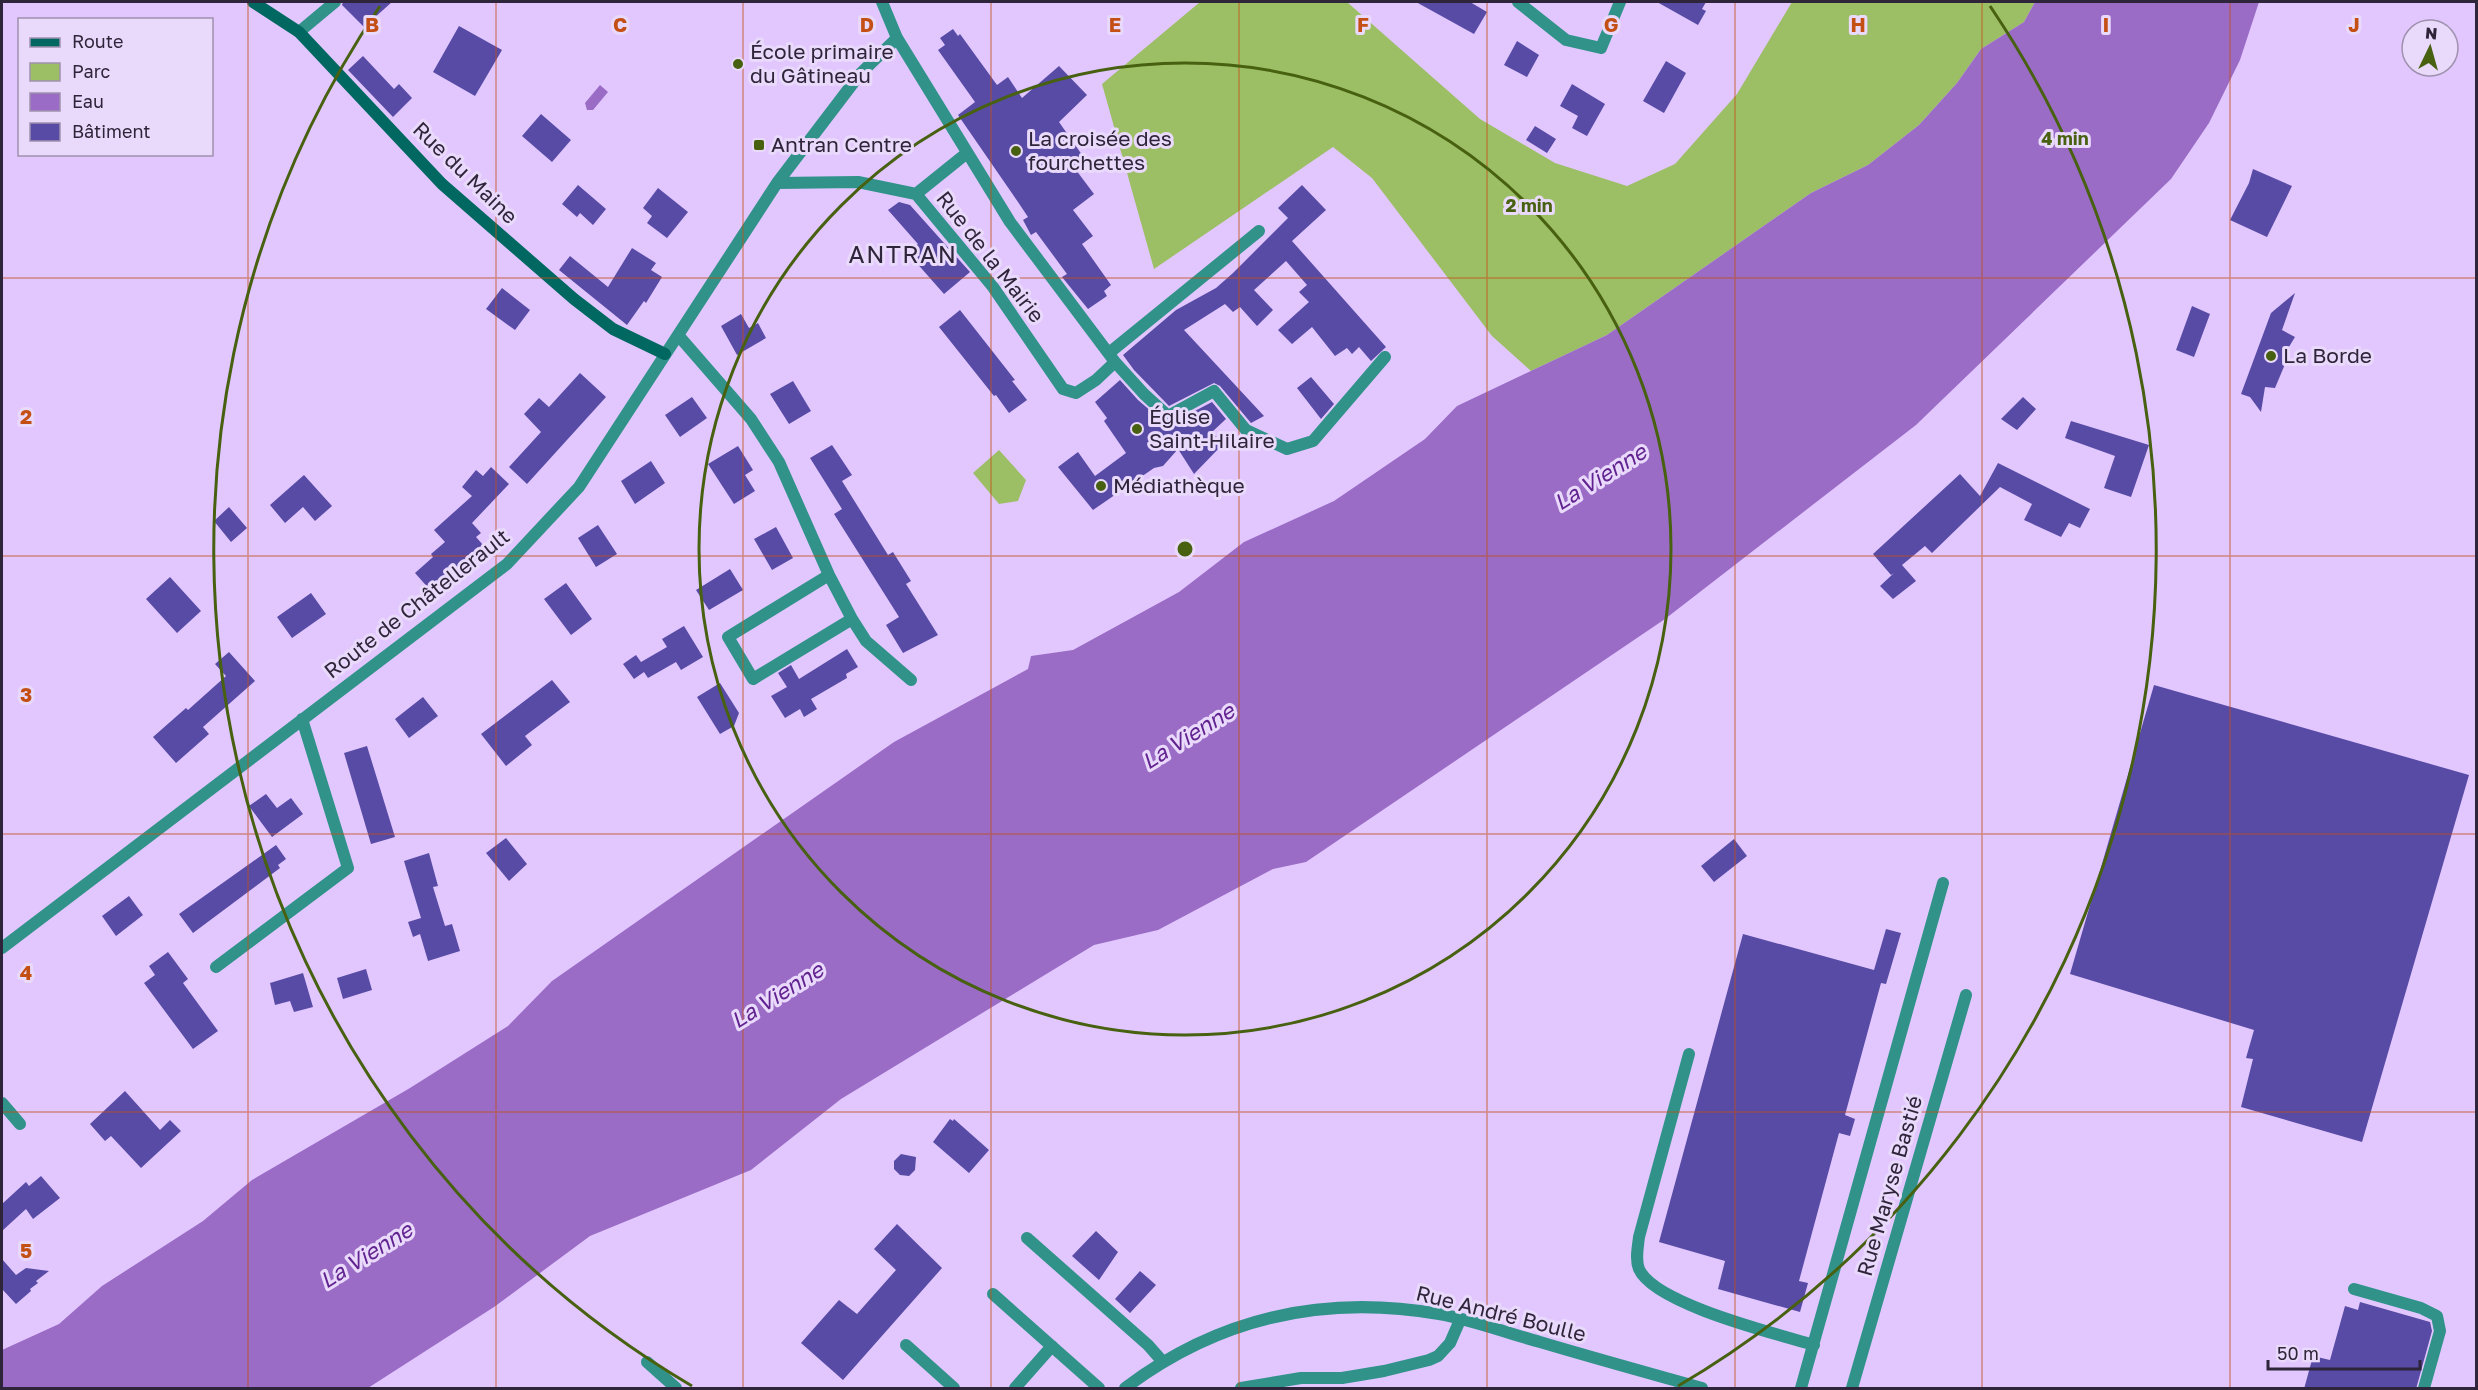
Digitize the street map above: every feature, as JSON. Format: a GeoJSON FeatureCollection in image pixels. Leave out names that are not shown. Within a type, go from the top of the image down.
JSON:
{"type":"FeatureCollection","features":[{"type":"Feature","properties":{"kind":"street","name":"Rue du Maine"},"geometry":{"type":"LineString","coordinates":[[253,2],[299,32],[442,184],[590,311],[613,328],[665,354]]}},
{"type":"Feature","properties":{"kind":"street"},"geometry":{"type":"LineString","coordinates":[[299,32],[335,2]]}},
{"type":"Feature","properties":{"kind":"street"},"geometry":{"type":"LineString","coordinates":[[882,2],[897,38],[1010,222],[1112,357],[1144,394],[1168,416],[1214,391],[1246,430],[1287,449],[1313,441],[1385,357]]}},
{"type":"Feature","properties":{"kind":"street"},"geometry":{"type":"LineString","coordinates":[[1518,2],[1566,40],[1601,48],[1620,2]]}},
{"type":"Feature","properties":{"kind":"street","name":"Route de Châtellerault"},"geometry":{"type":"LineString","coordinates":[[2,948],[507,564],[579,487],[777,183],[860,74],[897,38]]}},
{"type":"Feature","properties":{"kind":"street"},"geometry":{"type":"LineString","coordinates":[[916,194],[967,153]]}},
{"type":"Feature","properties":{"kind":"street","name":"Rue de la Mairie"},"geometry":{"type":"LineString","coordinates":[[777,183],[858,182],[916,194],[993,287],[1063,389],[1076,393],[1096,380],[1112,357]]}},
{"type":"Feature","properties":{"kind":"street"},"geometry":{"type":"LineString","coordinates":[[1112,357],[1259,231]]}},
{"type":"Feature","properties":{"kind":"street"},"geometry":{"type":"LineString","coordinates":[[678,335],[751,419],[779,462],[829,575],[866,640],[911,680]]}},
{"type":"Feature","properties":{"kind":"street"},"geometry":{"type":"LineString","coordinates":[[829,575],[729,637],[753,679],[852,619]]}},
{"type":"Feature","properties":{"kind":"street"},"geometry":{"type":"LineString","coordinates":[[216,967],[348,868],[302,719]]}},
{"type":"Feature","properties":{"kind":"street"},"geometry":{"type":"LineString","coordinates":[[1801,1389],[1943,883]]}},
{"type":"Feature","properties":{"kind":"street","name":"Rue Maryse Bastié"},"geometry":{"type":"LineString","coordinates":[[1852,1389],[1966,995]]}},
{"type":"Feature","properties":{"kind":"street"},"geometry":{"type":"LineString","coordinates":[[1689,1054],[1639,1237],[1637,1255],[1639,1269],[1648,1281],[1665,1292],[1712,1314],[1814,1345]]}},
{"type":"Feature","properties":{"kind":"street"},"geometry":{"type":"LineString","coordinates":[[2,1103],[20,1124]]}},
{"type":"Feature","properties":{"kind":"street"},"geometry":{"type":"LineString","coordinates":[[1027,1238],[1148,1345],[1162,1362]]}},
{"type":"Feature","properties":{"kind":"street"},"geometry":{"type":"LineString","coordinates":[[2354,1289],[2421,1308],[2437,1316],[2440,1331],[2424,1389]]}},
{"type":"Feature","properties":{"kind":"street"},"geometry":{"type":"LineString","coordinates":[[993,1294],[1099,1389]]}},
{"type":"Feature","properties":{"kind":"street","name":"Rue André Boulle"},"geometry":{"type":"LineString","coordinates":[[1125,1389],[1162,1362],[1197,1343],[1245,1324],[1292,1313],[1338,1307],[1388,1307],[1441,1314],[1702,1389]]}},
{"type":"Feature","properties":{"kind":"street"},"geometry":{"type":"LineString","coordinates":[[1241,1389],[1301,1378],[1342,1378],[1429,1360],[1438,1356],[1450,1342],[1460,1320]]}},
{"type":"Feature","properties":{"kind":"street"},"geometry":{"type":"LineString","coordinates":[[906,1345],[954,1389]]}},
{"type":"Feature","properties":{"kind":"street"},"geometry":{"type":"LineString","coordinates":[[1015,1389],[1052,1346]]}},
{"type":"Feature","properties":{"kind":"street"},"geometry":{"type":"LineString","coordinates":[[647,1362],[676,1389]]}},
{"type":"Feature","properties":{"kind":"green space"},"geometry":{"type":"Polygon","coordinates":[[[1200,2],[1347,2],[1480,119],[1555,163],[1627,186],[1675,164],[1737,94],[1792,2],[2035,2],[2024,22],[1981,49],[1957,83],[1919,125],[1868,165],[1811,193],[1607,335],[1531,371],[1492,336],[1372,178],[1333,147],[1154,269],[1102,84],[1200,2]]]}},
{"type":"Feature","properties":{"kind":"green space"},"geometry":{"type":"Polygon","coordinates":[[[999,450],[1026,480],[1018,501],[999,504],[973,473],[999,450]]]}},
{"type":"Feature","properties":{"kind":"water","name":"La Vienne"},"geometry":{"type":"Polygon","coordinates":[[[2035,2],[2259,2],[2240,60],[2209,123],[2171,179],[1916,425],[1665,619],[1306,862],[1273,869],[1158,930],[1094,945],[841,1099],[751,1170],[590,1236],[494,1307],[368,1388],[2,1388],[2,1350],[59,1324],[102,1286],[203,1221],[252,1180],[410,1088],[508,1026],[552,981],[894,742],[1028,669],[1031,656],[1073,650],[1179,592],[1244,542],[1334,501],[1425,439],[1457,406],[1607,335],[1811,193],[1868,165],[1919,125],[1957,83],[1981,49],[2024,22],[2035,2]]]}},
{"type":"Feature","properties":{"kind":"water"},"geometry":{"type":"Polygon","coordinates":[[[600,85],[608,92],[593,110],[587,110],[585,103],[600,85]]]}},
{"type":"Feature","properties":{"kind":"building"},"geometry":{"type":"Polygon","coordinates":[[[343,2],[392,2],[364,27],[342,5],[343,2]]]}},
{"type":"Feature","properties":{"kind":"building"},"geometry":{"type":"Polygon","coordinates":[[[1416,2],[1470,2],[1487,12],[1474,34],[1416,2]]]}},
{"type":"Feature","properties":{"kind":"building"},"geometry":{"type":"Polygon","coordinates":[[[1657,2],[1706,2],[1702,9],[1706,11],[1698,25],[1657,2]]]}},
{"type":"Feature","properties":{"kind":"building"},"geometry":{"type":"Polygon","coordinates":[[[459,26],[502,50],[475,96],[433,72],[459,26]]]}},
{"type":"Feature","properties":{"kind":"building"},"geometry":{"type":"Polygon","coordinates":[[[953,29],[958,36],[960,34],[997,85],[1008,77],[1022,98],[1059,66],[1087,95],[1059,122],[1087,162],[1076,170],[1094,194],[1073,210],[1093,236],[1082,244],[1111,285],[1104,291],[1107,296],[1088,309],[1062,277],[1067,274],[1036,232],[1031,235],[1023,220],[1028,217],[958,115],[975,102],[938,50],[945,45],[940,38],[953,29]]]}},
{"type":"Feature","properties":{"kind":"building"},"geometry":{"type":"Polygon","coordinates":[[[1517,41],[1539,55],[1527,77],[1504,65],[1517,41]]]}},
{"type":"Feature","properties":{"kind":"building"},"geometry":{"type":"Polygon","coordinates":[[[363,56],[394,89],[399,84],[412,98],[393,117],[348,70],[363,56]]]}},
{"type":"Feature","properties":{"kind":"building"},"geometry":{"type":"Polygon","coordinates":[[[1666,61],[1686,73],[1664,113],[1643,101],[1666,61]]]}},
{"type":"Feature","properties":{"kind":"building"},"geometry":{"type":"Polygon","coordinates":[[[1572,84],[1605,104],[1587,136],[1572,128],[1578,116],[1560,106],[1572,84]]]}},
{"type":"Feature","properties":{"kind":"building"},"geometry":{"type":"Polygon","coordinates":[[[541,114],[571,140],[552,162],[522,136],[541,114]]]}},
{"type":"Feature","properties":{"kind":"building"},"geometry":{"type":"Polygon","coordinates":[[[1535,126],[1556,139],[1547,153],[1526,140],[1535,126]]]}},
{"type":"Feature","properties":{"kind":"building"},"geometry":{"type":"Polygon","coordinates":[[[2253,169],[2292,186],[2267,237],[2230,220],[2249,183],[2253,169]]]}},
{"type":"Feature","properties":{"kind":"building"},"geometry":{"type":"Polygon","coordinates":[[[578,185],[606,209],[593,225],[580,213],[577,217],[562,204],[578,185]]]}},
{"type":"Feature","properties":{"kind":"building"},"geometry":{"type":"Polygon","coordinates":[[[1302,185],[1326,210],[1292,241],[1386,347],[1371,361],[1359,347],[1352,354],[1347,348],[1335,356],[1312,327],[1292,344],[1278,330],[1309,302],[1299,292],[1307,285],[1286,261],[1254,290],[1273,310],[1257,326],[1240,307],[1233,312],[1225,304],[1184,330],[1264,416],[1251,423],[1220,386],[1214,383],[1169,406],[1134,370],[1123,355],[1176,310],[1216,288],[1233,273],[1288,218],[1278,208],[1302,185]]]}},
{"type":"Feature","properties":{"kind":"building"},"geometry":{"type":"Polygon","coordinates":[[[658,188],[688,212],[667,238],[647,223],[652,216],[643,208],[658,188]]]}},
{"type":"Feature","properties":{"kind":"building"},"geometry":{"type":"Polygon","coordinates":[[[899,202],[910,205],[970,272],[944,294],[914,260],[920,255],[913,248],[918,244],[888,210],[899,202]]]}},
{"type":"Feature","properties":{"kind":"building"},"geometry":{"type":"Polygon","coordinates":[[[632,248],[656,263],[651,270],[662,277],[646,303],[644,301],[627,325],[559,270],[570,256],[608,287],[632,248]]]}},
{"type":"Feature","properties":{"kind":"building"},"geometry":{"type":"Polygon","coordinates":[[[502,288],[530,310],[515,330],[486,309],[502,288]]]}},
{"type":"Feature","properties":{"kind":"building","name":"La Borde"},"geometry":{"type":"Polygon","coordinates":[[[2295,293],[2282,330],[2295,337],[2284,355],[2288,357],[2275,388],[2265,387],[2261,412],[2250,397],[2241,394],[2271,313],[2295,293]]]}},
{"type":"Feature","properties":{"kind":"building"},"geometry":{"type":"Polygon","coordinates":[[[2192,306],[2210,314],[2194,357],[2176,350],[2192,306]]]}},
{"type":"Feature","properties":{"kind":"building"},"geometry":{"type":"Polygon","coordinates":[[[960,310],[1015,380],[1012,381],[1027,400],[1009,413],[939,327],[960,310]]]}},
{"type":"Feature","properties":{"kind":"building"},"geometry":{"type":"Polygon","coordinates":[[[741,314],[749,328],[758,323],[766,338],[737,355],[721,326],[741,314]]]}},
{"type":"Feature","properties":{"kind":"building"},"geometry":{"type":"Polygon","coordinates":[[[580,373],[606,397],[527,484],[509,467],[541,432],[524,414],[539,398],[549,407],[580,373]]]}},
{"type":"Feature","properties":{"kind":"building"},"geometry":{"type":"Polygon","coordinates":[[[1311,377],[1334,404],[1321,419],[1297,388],[1311,377]]]}},
{"type":"Feature","properties":{"kind":"building"},"geometry":{"type":"Polygon","coordinates":[[[1120,380],[1138,400],[1166,424],[1212,402],[1226,419],[1212,432],[1223,444],[1194,474],[1178,449],[1163,466],[1154,468],[1093,510],[1058,467],[1078,452],[1095,476],[1126,453],[1104,421],[1107,418],[1095,402],[1120,380]]]}},
{"type":"Feature","properties":{"kind":"building"},"geometry":{"type":"Polygon","coordinates":[[[793,381],[811,411],[789,424],[770,394],[793,381]]]}},
{"type":"Feature","properties":{"kind":"building"},"geometry":{"type":"Polygon","coordinates":[[[692,397],[707,418],[680,437],[665,415],[692,397]]]}},
{"type":"Feature","properties":{"kind":"building"},"geometry":{"type":"Polygon","coordinates":[[[2023,397],[2036,409],[2017,430],[2001,419],[2023,397]]]}},
{"type":"Feature","properties":{"kind":"building"},"geometry":{"type":"Polygon","coordinates":[[[2071,421],[2149,445],[2131,497],[2104,488],[2115,456],[2065,438],[2071,421]]]}},
{"type":"Feature","properties":{"kind":"building"},"geometry":{"type":"Polygon","coordinates":[[[832,445],[852,475],[842,481],[888,555],[893,552],[911,581],[906,584],[938,635],[903,653],[886,625],[899,617],[834,514],[842,509],[810,458],[832,445]]]}},
{"type":"Feature","properties":{"kind":"building"},"geometry":{"type":"Polygon","coordinates":[[[738,446],[753,470],[745,475],[755,491],[734,504],[708,464],[738,446]]]}},
{"type":"Feature","properties":{"kind":"building"},"geometry":{"type":"Polygon","coordinates":[[[651,461],[665,483],[635,504],[621,481],[651,461]]]}},
{"type":"Feature","properties":{"kind":"building"},"geometry":{"type":"Polygon","coordinates":[[[1998,463],[2090,509],[2080,528],[2069,523],[2061,537],[2024,520],[2032,504],[2000,487],[1932,553],[1925,546],[1902,565],[1916,581],[1893,599],[1880,586],[1894,573],[1891,575],[1873,554],[1960,474],[1980,496],[1998,463]]]}},
{"type":"Feature","properties":{"kind":"building"},"geometry":{"type":"Polygon","coordinates":[[[491,467],[509,484],[472,523],[481,533],[476,537],[483,545],[431,591],[415,573],[433,557],[431,554],[445,542],[434,530],[472,496],[462,487],[476,470],[483,476],[491,467]]]}},
{"type":"Feature","properties":{"kind":"building"},"geometry":{"type":"Polygon","coordinates":[[[304,475],[332,506],[315,521],[303,507],[285,523],[270,505],[304,475]]]}},
{"type":"Feature","properties":{"kind":"building"},"geometry":{"type":"Polygon","coordinates":[[[229,507],[247,528],[231,542],[214,521],[229,507]]]}},
{"type":"Feature","properties":{"kind":"building"},"geometry":{"type":"Polygon","coordinates":[[[598,525],[617,554],[596,567],[578,538],[598,525]]]}},
{"type":"Feature","properties":{"kind":"building"},"geometry":{"type":"Polygon","coordinates":[[[776,527],[793,558],[772,570],[754,539],[776,527]]]}},
{"type":"Feature","properties":{"kind":"building"},"geometry":{"type":"Polygon","coordinates":[[[730,569],[743,590],[709,610],[696,590],[730,569]]]}},
{"type":"Feature","properties":{"kind":"building"},"geometry":{"type":"Polygon","coordinates":[[[170,577],[201,611],[177,633],[146,599],[170,577]]]}},
{"type":"Feature","properties":{"kind":"building"},"geometry":{"type":"Polygon","coordinates":[[[566,583],[592,619],[571,635],[544,599],[566,583]]]}},
{"type":"Feature","properties":{"kind":"building"},"geometry":{"type":"Polygon","coordinates":[[[311,593],[326,614],[292,638],[277,617],[311,593]]]}},
{"type":"Feature","properties":{"kind":"building"},"geometry":{"type":"Polygon","coordinates":[[[684,626],[703,657],[681,670],[676,662],[648,678],[644,672],[634,679],[623,664],[636,655],[641,662],[667,647],[662,639],[684,626]]]}},
{"type":"Feature","properties":{"kind":"building"},"geometry":{"type":"Polygon","coordinates":[[[847,649],[858,667],[846,674],[847,678],[811,699],[817,709],[804,717],[800,709],[785,718],[771,696],[787,687],[778,673],[791,665],[799,679],[847,649]]]}},
{"type":"Feature","properties":{"kind":"building"},"geometry":{"type":"Polygon","coordinates":[[[229,652],[255,681],[203,727],[209,734],[176,763],[153,737],[226,676],[215,664],[229,652]]]}},
{"type":"Feature","properties":{"kind":"building"},"geometry":{"type":"Polygon","coordinates":[[[552,680],[570,702],[525,736],[532,745],[506,766],[481,734],[552,680]]]}},
{"type":"Feature","properties":{"kind":"building"},"geometry":{"type":"Polygon","coordinates":[[[720,683],[739,713],[734,726],[720,734],[697,697],[720,683]]]}},
{"type":"Feature","properties":{"kind":"building"},"geometry":{"type":"Polygon","coordinates":[[[2154,685],[2469,775],[2362,1142],[2241,1107],[2253,1059],[2246,1058],[2254,1030],[2070,974],[2154,685]]]}},
{"type":"Feature","properties":{"kind":"building"},"geometry":{"type":"Polygon","coordinates":[[[423,697],[438,716],[409,738],[395,719],[423,697]]]}},
{"type":"Feature","properties":{"kind":"building"},"geometry":{"type":"Polygon","coordinates":[[[367,746],[395,837],[371,844],[344,753],[367,746]]]}},
{"type":"Feature","properties":{"kind":"building"},"geometry":{"type":"Polygon","coordinates":[[[266,794],[277,808],[291,798],[303,814],[272,837],[249,806],[266,794]]]}},
{"type":"Feature","properties":{"kind":"building"},"geometry":{"type":"Polygon","coordinates":[[[506,838],[527,864],[509,881],[486,853],[506,838]]]}},
{"type":"Feature","properties":{"kind":"building"},"geometry":{"type":"Polygon","coordinates":[[[1734,839],[1747,856],[1714,882],[1701,866],[1734,839]]]}},
{"type":"Feature","properties":{"kind":"building"},"geometry":{"type":"Polygon","coordinates":[[[276,845],[286,859],[278,865],[280,868],[193,933],[179,914],[276,845]]]}},
{"type":"Feature","properties":{"kind":"building"},"geometry":{"type":"Polygon","coordinates":[[[429,853],[438,886],[433,887],[445,926],[452,924],[460,951],[428,961],[420,934],[413,937],[408,922],[421,918],[404,861],[429,853]]]}},
{"type":"Feature","properties":{"kind":"building"},"geometry":{"type":"Polygon","coordinates":[[[129,896],[143,915],[116,936],[102,916],[129,896]]]}},
{"type":"Feature","properties":{"kind":"building"},"geometry":{"type":"Polygon","coordinates":[[[1886,929],[1901,933],[1886,984],[1881,983],[1845,1115],[1855,1119],[1850,1136],[1839,1133],[1799,1281],[1808,1283],[1800,1312],[1718,1289],[1725,1261],[1659,1242],[1743,934],[1874,970],[1886,929]]]}},
{"type":"Feature","properties":{"kind":"building"},"geometry":{"type":"Polygon","coordinates":[[[168,952],[188,979],[183,983],[218,1031],[193,1049],[144,983],[155,975],[149,966],[168,952]]]}},
{"type":"Feature","properties":{"kind":"building"},"geometry":{"type":"Polygon","coordinates":[[[366,969],[372,990],[343,999],[337,978],[366,969]]]}},
{"type":"Feature","properties":{"kind":"building"},"geometry":{"type":"Polygon","coordinates":[[[303,973],[313,1007],[294,1012],[290,1001],[275,1005],[270,983],[303,973]]]}},
{"type":"Feature","properties":{"kind":"building"},"geometry":{"type":"Polygon","coordinates":[[[125,1091],[160,1130],[170,1120],[181,1131],[141,1168],[111,1136],[105,1141],[90,1124],[125,1091]]]}},
{"type":"Feature","properties":{"kind":"building"},"geometry":{"type":"Polygon","coordinates":[[[950,1119],[953,1121],[954,1119],[989,1150],[969,1173],[933,1142],[950,1119]]]}},
{"type":"Feature","properties":{"kind":"building"},"geometry":{"type":"Polygon","coordinates":[[[901,1154],[916,1157],[915,1170],[909,1176],[900,1175],[894,1169],[894,1161],[901,1154]]]}},
{"type":"Feature","properties":{"kind":"building"},"geometry":{"type":"Polygon","coordinates":[[[41,1176],[60,1198],[33,1219],[26,1209],[2,1231],[2,1204],[26,1182],[29,1186],[41,1176]]]}},
{"type":"Feature","properties":{"kind":"building"},"geometry":{"type":"Polygon","coordinates":[[[897,1224],[942,1268],[843,1380],[801,1343],[839,1300],[857,1314],[896,1270],[874,1249],[897,1224]]]}},
{"type":"Feature","properties":{"kind":"building"},"geometry":{"type":"Polygon","coordinates":[[[1096,1231],[1118,1252],[1099,1280],[1072,1256],[1096,1231]]]}},
{"type":"Feature","properties":{"kind":"building"},"geometry":{"type":"Polygon","coordinates":[[[2,1259],[16,1275],[26,1268],[49,1271],[36,1281],[38,1283],[16,1304],[2,1289],[2,1259]]]}},
{"type":"Feature","properties":{"kind":"building"},"geometry":{"type":"Polygon","coordinates":[[[1140,1271],[1156,1285],[1130,1313],[1115,1299],[1140,1271]]]}},
{"type":"Feature","properties":{"kind":"building"},"geometry":{"type":"Polygon","coordinates":[[[2360,1302],[2430,1322],[2432,1331],[2416,1389],[2304,1389],[2313,1356],[2330,1360],[2345,1306],[2358,1310],[2360,1302]]]}},
{"type":"Feature","properties":{"kind":"place","name":"École primaire du Gâtineau"},"geometry":{"type":"Point","coordinates":[738,64]}},
{"type":"Feature","properties":{"kind":"place","name":"Antran Centre"},"geometry":{"type":"Point","coordinates":[759,145]}},
{"type":"Feature","properties":{"kind":"place","name":"La croisée des fourchettes"},"geometry":{"type":"Point","coordinates":[1016,151]}},
{"type":"Feature","properties":{"kind":"place","name":"La Borde"},"geometry":{"type":"Point","coordinates":[2271,356]}},
{"type":"Feature","properties":{"kind":"place","name":"Église Saint-Hilaire"},"geometry":{"type":"Point","coordinates":[1137,429]}},
{"type":"Feature","properties":{"kind":"place","name":"Médiathèque"},"geometry":{"type":"Point","coordinates":[1101,486]}},
{"type":"Feature","properties":{"kind":"district","name":"ANTRAN"},"geometry":{"type":"Point","coordinates":[903,255]}}]}
